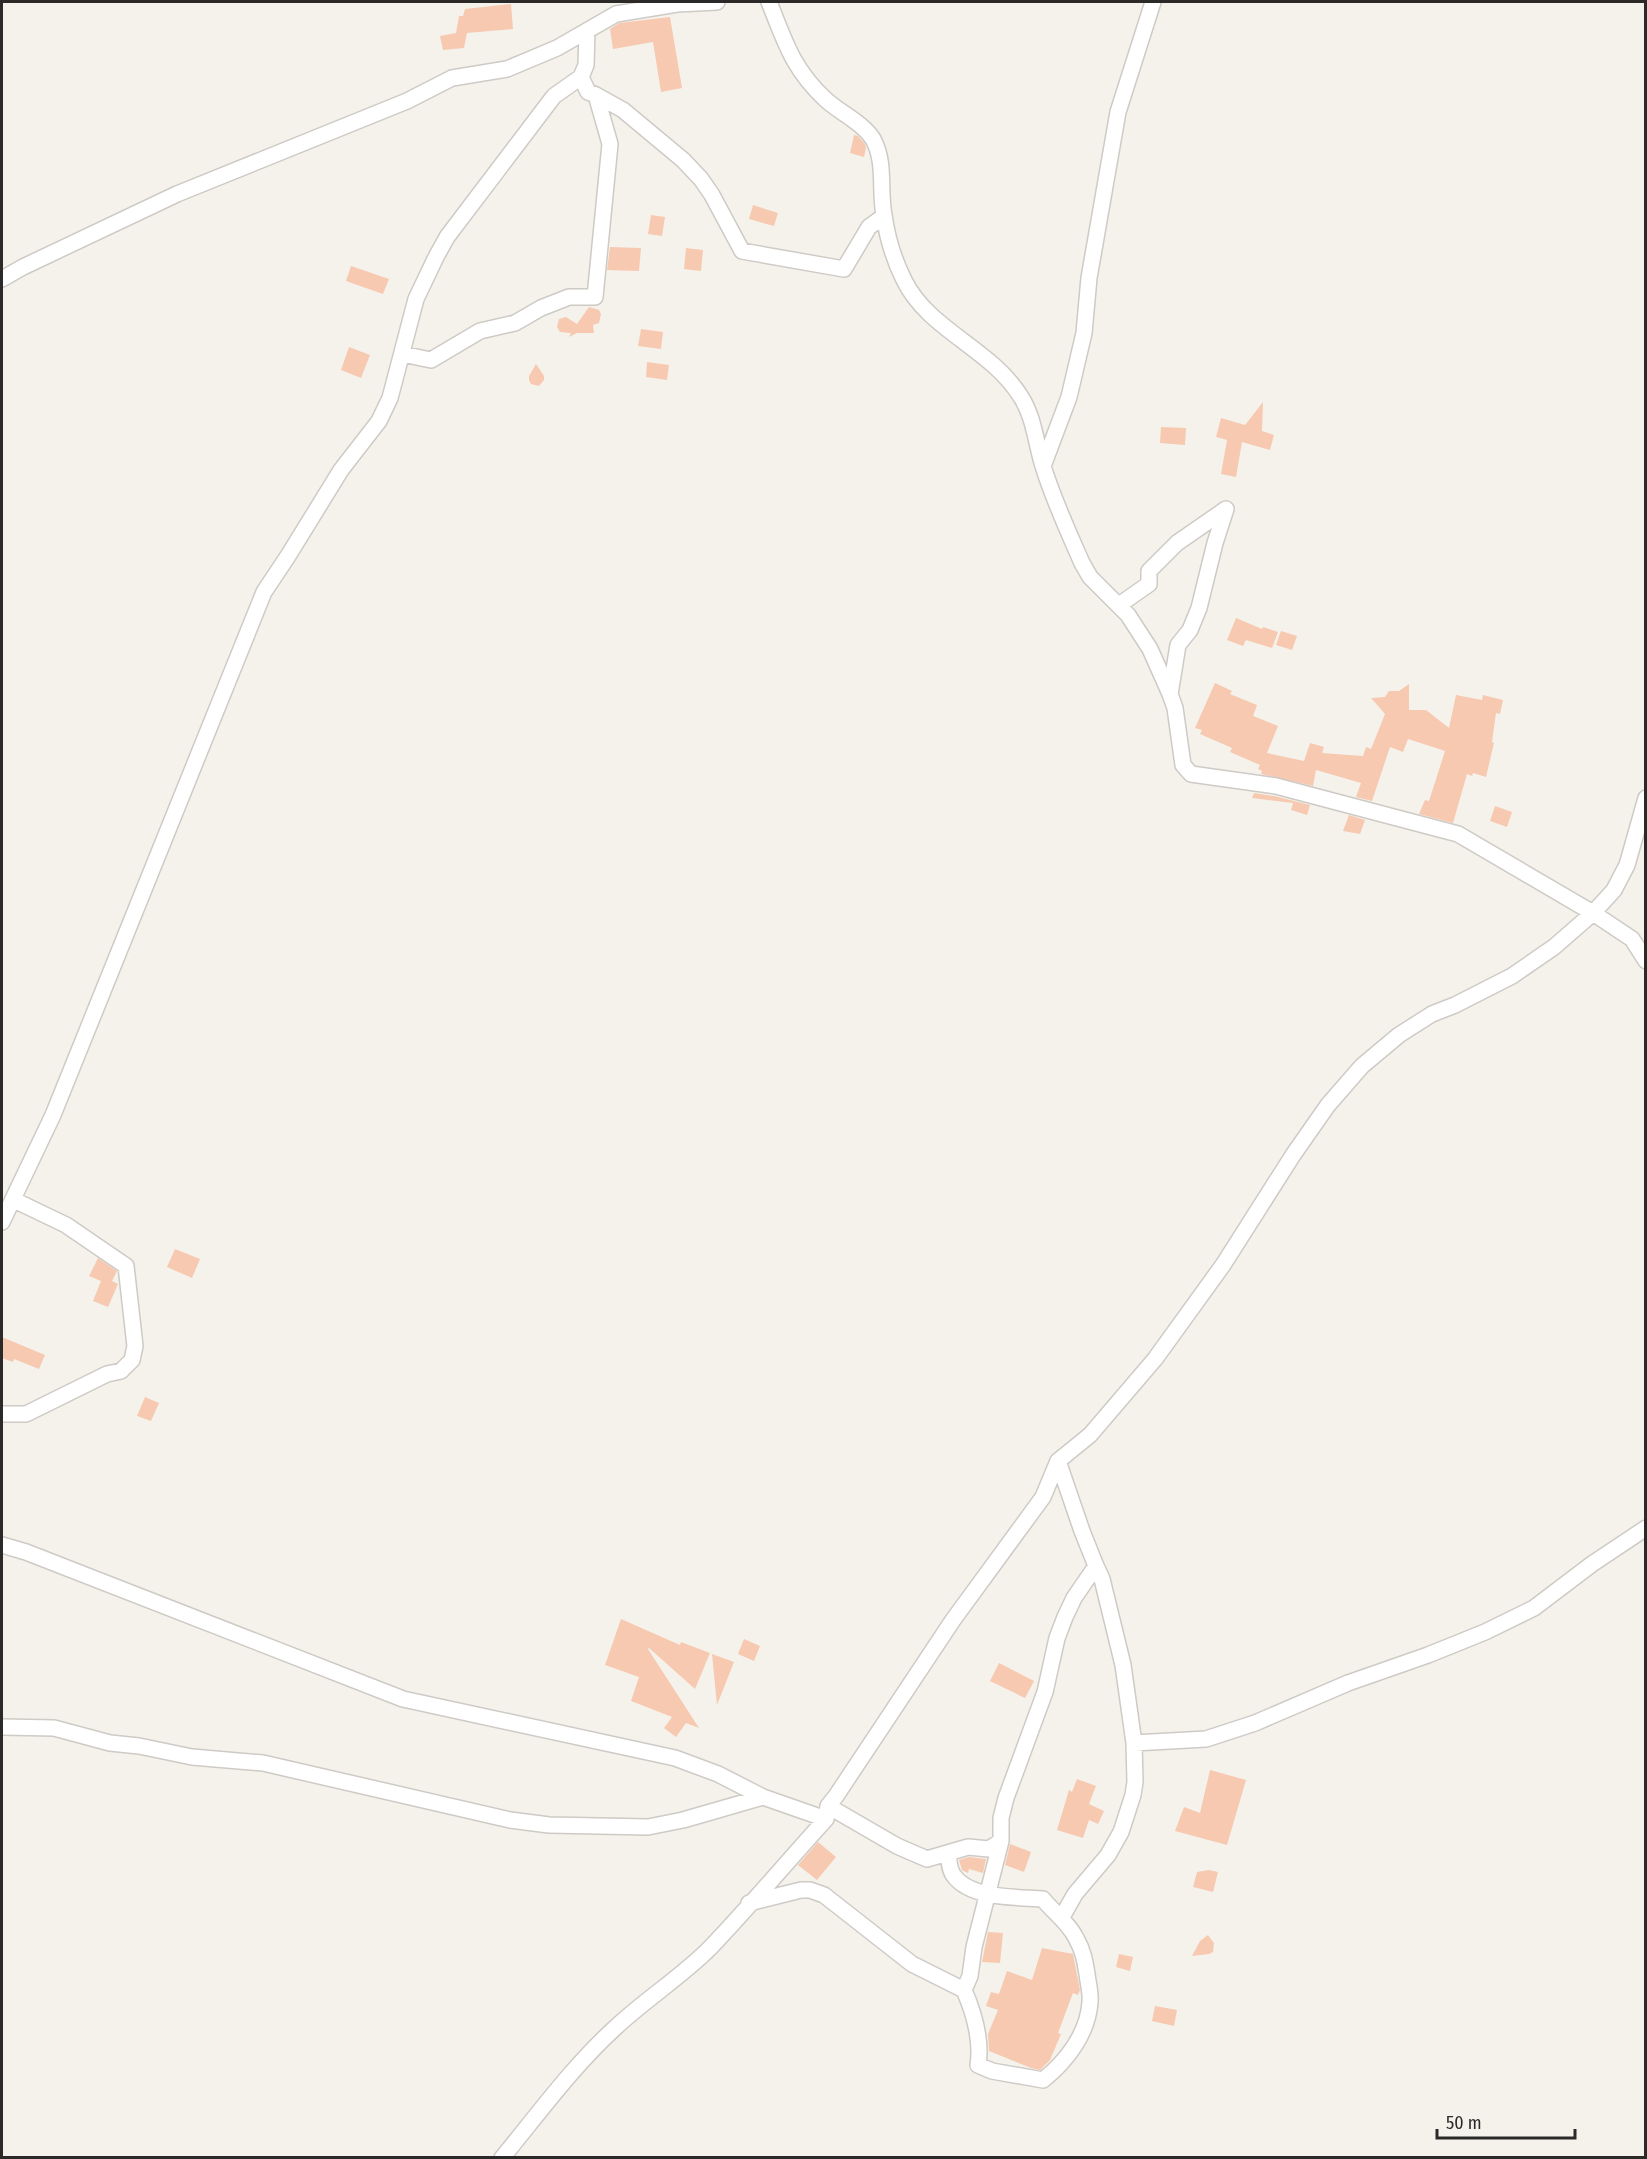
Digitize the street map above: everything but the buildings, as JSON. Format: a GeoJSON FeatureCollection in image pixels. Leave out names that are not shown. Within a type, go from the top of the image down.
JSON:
{"type":"FeatureCollection","features":[{"type":"Feature","properties":{"kind":"street"},"geometry":{"type":"LineString","coordinates":[[2,279],[177,194],[407,100],[452,78],[507,69],[557,48],[587,31],[616,8],[657,9],[677,4],[717,2]]}},
{"type":"Feature","properties":{"kind":"street"},"geometry":{"type":"LineString","coordinates":[[769,2],[791,58],[799,70],[826,100],[862,126],[876,146],[881,166],[884,216],[894,255],[913,298],[940,324],[992,362],[1022,397],[1043,465],[1082,563],[1090,577],[1128,615],[1150,649],[1170,694],[1183,765],[1191,774],[1276,786],[1458,834],[1639,941],[1646,961]]}},
{"type":"Feature","properties":{"kind":"street"},"geometry":{"type":"LineString","coordinates":[[1043,465],[1069,397],[1084,333],[1089,278],[1118,112],[1153,2]]}},
{"type":"Feature","properties":{"kind":"street"},"geometry":{"type":"LineString","coordinates":[[2,1222],[53,1115],[264,592],[341,470],[379,421],[390,398],[417,299],[447,237],[554,96],[581,77],[586,65],[587,31]]}},
{"type":"Feature","properties":{"kind":"street"},"geometry":{"type":"LineString","coordinates":[[581,77],[588,92],[630,115],[689,166],[712,195],[740,249],[747,253],[844,269],[869,227],[884,216]]}},
{"type":"Feature","properties":{"kind":"street"},"geometry":{"type":"LineString","coordinates":[[402,354],[431,360],[480,331],[515,323],[541,308],[569,297],[595,297],[610,144],[596,95]]}},
{"type":"Feature","properties":{"kind":"street"},"geometry":{"type":"LineString","coordinates":[[1119,605],[1149,584],[1149,571],[1177,543],[1226,509],[1199,608],[1190,630],[1178,645],[1170,694]]}},
{"type":"Feature","properties":{"kind":"street"},"geometry":{"type":"LineString","coordinates":[[502,2157],[546,2101],[592,2050],[711,1947],[827,1813],[953,1620],[1043,1497],[1058,1461],[1090,1435],[1155,1359],[1223,1265],[1322,1113],[1362,1066],[1399,1035],[1432,1014],[1512,976],[1554,947],[1593,913],[1614,890],[1627,865],[1646,798]]}},
{"type":"Feature","properties":{"kind":"street"},"geometry":{"type":"LineString","coordinates":[[2,1414],[26,1414],[107,1374],[121,1371],[132,1360],[135,1346],[126,1266],[66,1225],[14,1200]]}},
{"type":"Feature","properties":{"kind":"street"},"geometry":{"type":"LineString","coordinates":[[1058,1461],[1082,1532],[1102,1579],[1124,1665],[1134,1743],[1135,1782],[1131,1804],[1121,1832],[1108,1855],[1075,1894],[1062,1917]]}},
{"type":"Feature","properties":{"kind":"street"},"geometry":{"type":"LineString","coordinates":[[1134,1743],[1206,1739],[1255,1723],[1348,1683],[1485,1632],[1534,1608],[1592,1564],[1646,1528]]}},
{"type":"Feature","properties":{"kind":"street"},"geometry":{"type":"LineString","coordinates":[[2,1545],[175,1608],[403,1699],[675,1758],[718,1774],[763,1797],[827,1813],[919,1857],[927,1859],[968,1847],[989,1849],[1001,1841]]}},
{"type":"Feature","properties":{"kind":"street"},"geometry":{"type":"LineString","coordinates":[[948,1853],[955,1878],[974,1890],[987,1895],[1043,1899],[1062,1917],[1076,1936],[1083,1952],[1090,2002],[1078,2042],[1060,2067],[1043,2080],[992,2071],[978,2065],[980,2054],[977,2029],[964,1990],[970,1976],[974,1947],[987,1895],[1001,1841],[1001,1818],[1006,1798],[1045,1692],[1057,1638],[1074,1598],[1096,1566]]}},
{"type":"Feature","properties":{"kind":"street"},"geometry":{"type":"LineString","coordinates":[[2,1726],[54,1728],[110,1743],[139,1746],[192,1757],[263,1763],[510,1820],[549,1825],[648,1827],[683,1820],[763,1797]]}},
{"type":"Feature","properties":{"kind":"street"},"geometry":{"type":"LineString","coordinates":[[749,1903],[801,1890],[810,1890],[824,1895],[912,1965],[964,1990]]}}]}
